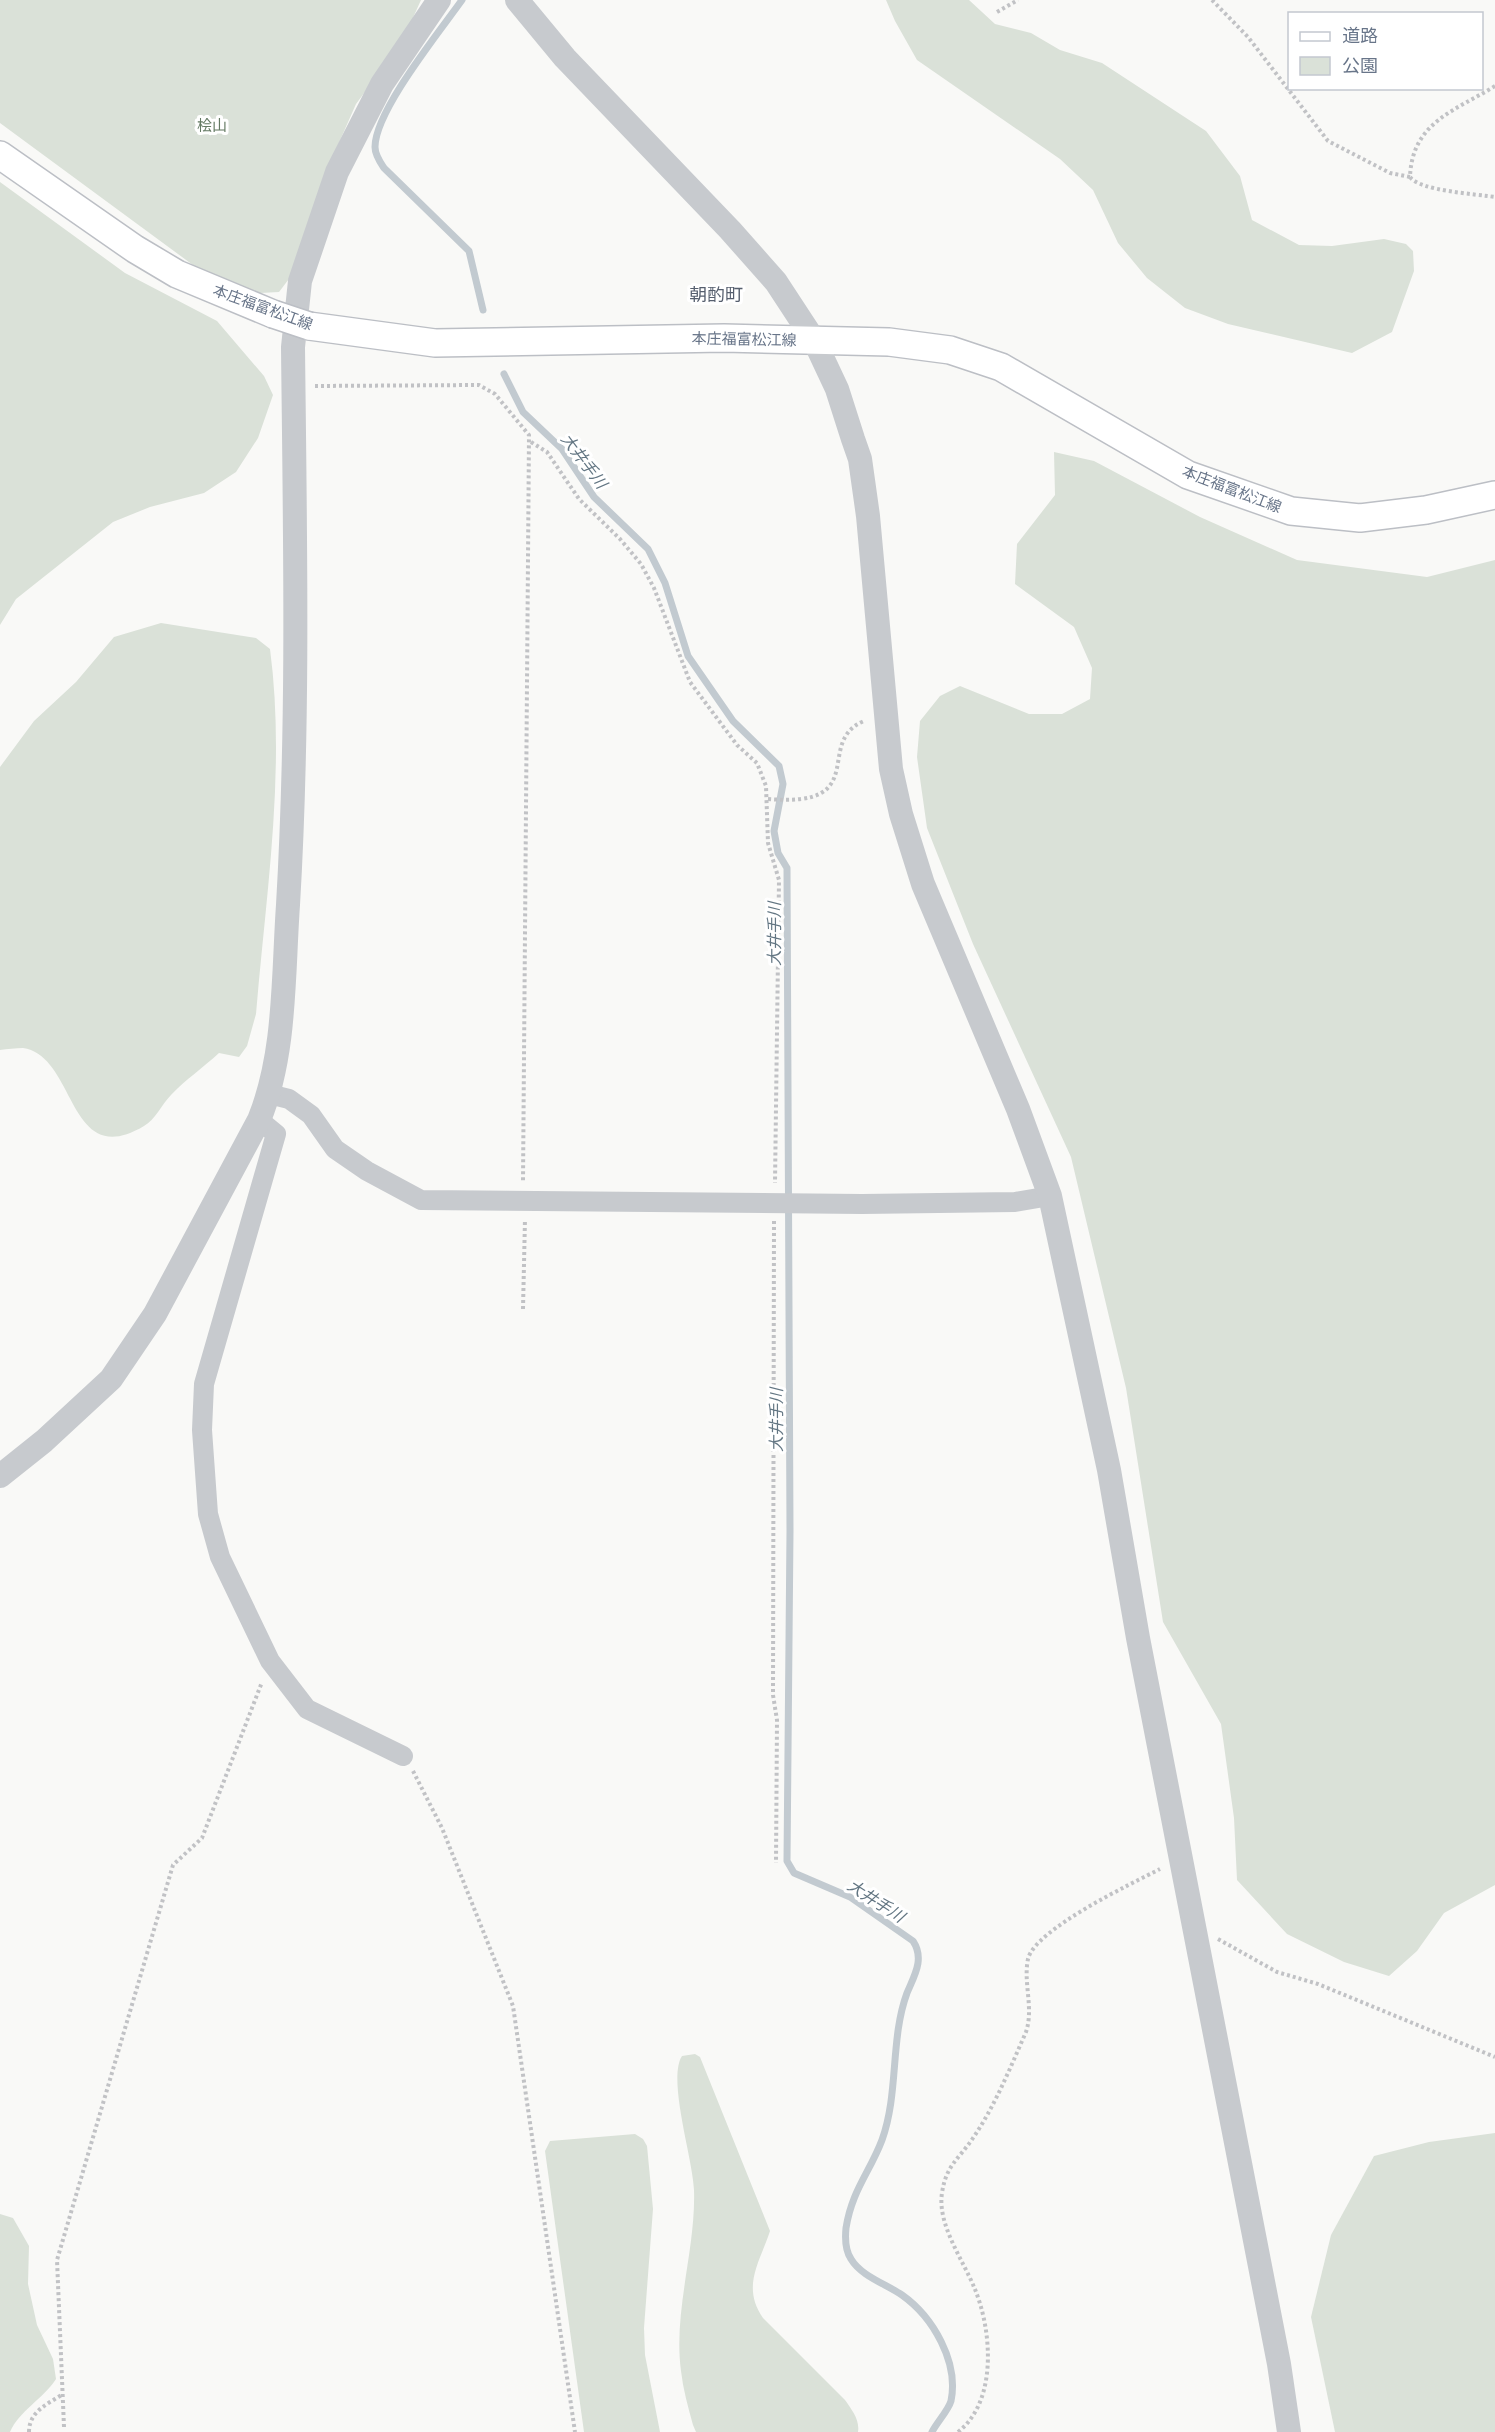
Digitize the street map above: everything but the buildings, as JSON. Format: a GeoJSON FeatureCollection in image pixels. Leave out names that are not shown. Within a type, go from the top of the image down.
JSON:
{"type":"FeatureCollection","features":[{"type":"Feature","properties":{"kind":"main road","name":"本庄福富松江線"},"geometry":{"type":"LineString","coordinates":[[0,155],[135,249],[177,274],[273,314],[309,326],[435,343],[724,338],[889,342],[950,350],[1001,367],[1188,475],[1291,512],[1360,518],[1426,510],[1495,495]]}},
{"type":"Feature","properties":{"kind":"street"},"geometry":{"type":"LineString","coordinates":[[0,1476],[44,1441],[111,1379],[155,1314],[259,1120],[269,1094],[280,1028],[295,786],[293,347],[300,281],[337,172],[382,84],[439,0]]}},
{"type":"Feature","properties":{"kind":"street"},"geometry":{"type":"LineString","coordinates":[[517,0],[565,58],[714,213],[776,282],[814,340],[837,389],[860,459],[868,516],[891,769],[908,845],[1018,1109],[1050,1196],[1109,1470],[1138,1638],[1198,1938],[1289,2432]]}},
{"type":"Feature","properties":{"kind":"street"},"geometry":{"type":"LineString","coordinates":[[269,1094],[289,1099],[311,1115],[335,1149],[367,1172],[421,1200],[524,1207],[783,1202],[862,1204],[1015,1202],[1050,1196]]}},
{"type":"Feature","properties":{"kind":"street"},"geometry":{"type":"LineString","coordinates":[[259,1120],[276,1134],[204,1384],[202,1430],[208,1514],[220,1557],[270,1661],[307,1709],[404,1756]]}},
{"type":"Feature","properties":{"kind":"path"},"geometry":{"type":"LineString","coordinates":[[997,12],[1018,0]]}},
{"type":"Feature","properties":{"kind":"path"},"geometry":{"type":"LineString","coordinates":[[1212,0],[1248,37],[1288,89]]}},
{"type":"Feature","properties":{"kind":"path"},"geometry":{"type":"LineString","coordinates":[[1410,177],[1416,148],[1430,126],[1495,86]]}},
{"type":"Feature","properties":{"kind":"path"},"geometry":{"type":"LineString","coordinates":[[1289,90],[1328,141],[1390,173],[1410,177],[1414,183],[1495,197]]}},
{"type":"Feature","properties":{"kind":"path"},"geometry":{"type":"LineString","coordinates":[[294,386],[479,385],[495,394],[524,426],[531,442],[523,1309]]}},
{"type":"Feature","properties":{"kind":"path"},"geometry":{"type":"LineString","coordinates":[[531,442],[547,452],[579,499],[620,539],[641,564],[654,588],[690,682],[737,745],[757,763],[768,799],[768,843],[778,880],[783,1202],[773,1695],[777,1720],[776,1863]]}},
{"type":"Feature","properties":{"kind":"path"},"geometry":{"type":"LineString","coordinates":[[768,799],[791,801],[812,798],[833,784],[841,745],[853,727],[866,720]]}},
{"type":"Feature","properties":{"kind":"path"},"geometry":{"type":"LineString","coordinates":[[64,2427],[57,2260],[172,1864],[202,1838],[270,1661]]}},
{"type":"Feature","properties":{"kind":"path"},"geometry":{"type":"LineString","coordinates":[[404,1756],[422,1784],[442,1828],[513,2006],[575,2432]]}},
{"type":"Feature","properties":{"kind":"path"},"geometry":{"type":"LineString","coordinates":[[958,2432],[975,2415],[984,2387],[988,2357],[980,2301],[957,2257],[941,2195],[952,2161],[972,2139],[997,2095],[1026,2032],[1030,2021],[1028,1957],[1040,1942],[1089,1905],[1182,1858]]}},
{"type":"Feature","properties":{"kind":"path"},"geometry":{"type":"LineString","coordinates":[[1198,1938],[1213,1936],[1276,1972],[1318,1984],[1495,2057]]}},
{"type":"Feature","properties":{"kind":"path"},"geometry":{"type":"LineString","coordinates":[[29,2432],[30,2418],[35,2412],[63,2394]]}},
{"type":"Feature","properties":{"kind":"green space","name":"桧山"},"geometry":{"type":"Polygon","coordinates":[[[0,0],[421,0],[402,42],[356,104],[330,163],[295,271],[279,292],[260,293],[197,268],[0,123],[0,0]]]}},
{"type":"Feature","properties":{"kind":"green space"},"geometry":{"type":"Polygon","coordinates":[[[886,0],[969,0],[995,24],[1031,33],[1060,50],[1102,63],[1206,131],[1240,176],[1252,220],[1299,245],[1332,246],[1384,239],[1406,244],[1413,251],[1414,271],[1392,332],[1352,353],[1228,324],[1185,308],[1147,278],[1118,243],[1093,190],[1060,159],[917,60],[886,0]]]}},
{"type":"Feature","properties":{"kind":"green space"},"geometry":{"type":"Polygon","coordinates":[[[0,182],[125,273],[217,321],[264,376],[273,395],[258,438],[236,472],[204,493],[150,507],[113,522],[16,599],[0,625],[0,182]]]}},
{"type":"Feature","properties":{"kind":"green space"},"geometry":{"type":"Polygon","coordinates":[[[1054,452],[1094,461],[1200,517],[1297,560],[1427,577],[1495,560],[1495,1885],[1444,1913],[1417,1951],[1389,1976],[1344,1962],[1287,1934],[1237,1880],[1234,1818],[1221,1724],[1163,1622],[1126,1388],[1071,1157],[973,944],[927,828],[917,757],[920,721],[940,696],[960,686],[1029,714],[1062,714],[1090,699],[1092,668],[1074,627],[1015,584],[1017,544],[1055,495],[1054,452]]]}},
{"type":"Feature","properties":{"kind":"green space"},"geometry":{"type":"Polygon","coordinates":[[[161,623],[256,638],[270,649],[276,740],[273,832],[256,1014],[247,1046],[239,1057],[219,1053],[176,1089],[152,1120],[144,1126],[119,1136],[100,1134],[86,1124],[54,1070],[41,1056],[23,1048],[0,1050],[0,767],[34,721],[76,682],[114,637],[161,623]]]}},
{"type":"Feature","properties":{"kind":"green space"},"geometry":{"type":"Polygon","coordinates":[[[695,2054],[700,2057],[770,2231],[754,2274],[753,2295],[757,2306],[763,2318],[845,2400],[857,2419],[858,2432],[696,2432],[684,2391],[679,2348],[682,2303],[692,2235],[694,2190],[677,2082],[678,2067],[682,2056],[695,2054]]]}},
{"type":"Feature","properties":{"kind":"green space"},"geometry":{"type":"Polygon","coordinates":[[[1495,2133],[1495,2432],[1335,2432],[1311,2317],[1331,2235],[1374,2156],[1429,2142],[1495,2133]]]}},
{"type":"Feature","properties":{"kind":"green space"},"geometry":{"type":"Polygon","coordinates":[[[635,2134],[643,2139],[647,2146],[653,2209],[644,2328],[645,2355],[660,2432],[584,2432],[545,2151],[550,2141],[635,2134]]]}},
{"type":"Feature","properties":{"kind":"green space"},"geometry":{"type":"Polygon","coordinates":[[[0,2214],[13,2218],[29,2246],[28,2284],[37,2325],[53,2359],[56,2379],[19,2418],[10,2432],[0,2432],[0,2214]]]}},
{"type":"Feature","properties":{"kind":"waterway","name":"大井手川"},"geometry":{"type":"LineString","coordinates":[[462,0],[397,93],[378,132],[375,147],[384,168],[469,251],[483,310]]}},
{"type":"Feature","properties":{"kind":"waterway","name":"大井手川"},"geometry":{"type":"LineString","coordinates":[[504,374],[523,412],[562,449],[594,497],[648,549],[665,583],[688,656],[733,721],[779,766],[783,784],[774,831],[778,853],[787,868],[790,1531],[787,1861],[794,1873],[850,1897],[913,1941],[918,1954],[917,1967],[907,1993],[898,2029],[891,2104],[887,2122],[882,2140],[852,2203],[846,2228],[846,2240],[848,2252],[855,2265],[913,2304],[924,2315],[941,2342],[951,2371],[951,2401],[932,2432]]}},
{"type":"Feature","properties":{"kind":"district","name":"朝酌町"},"geometry":{"type":"Point","coordinates":[716,295]}}]}
